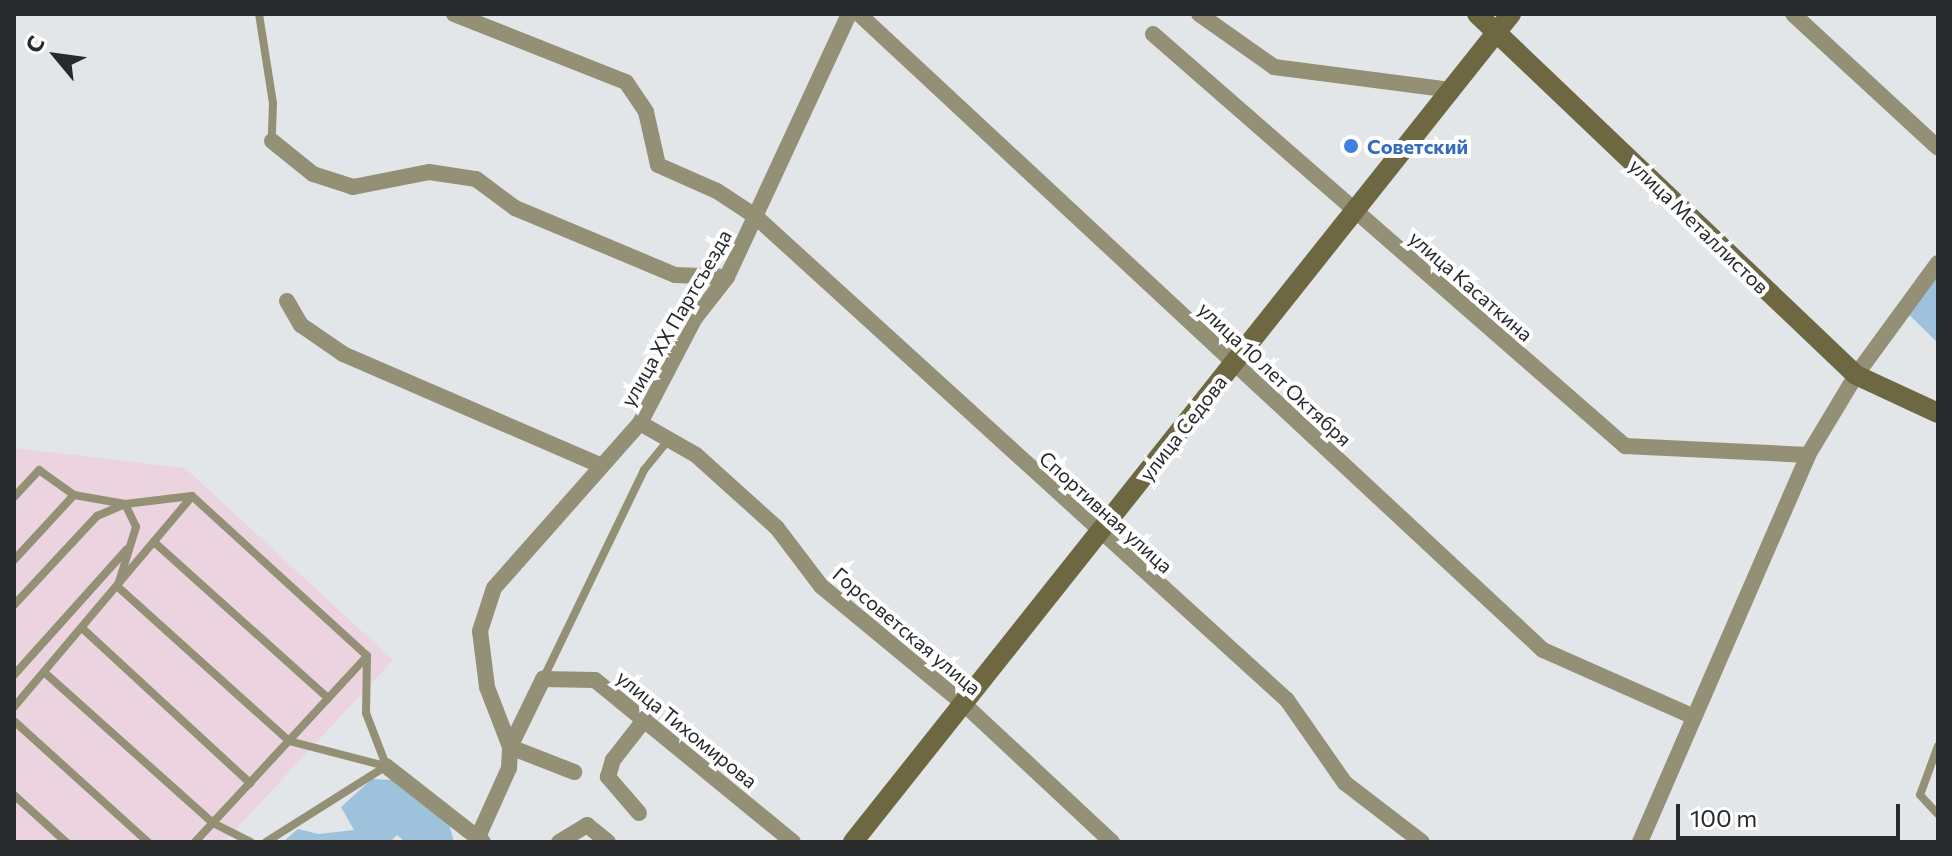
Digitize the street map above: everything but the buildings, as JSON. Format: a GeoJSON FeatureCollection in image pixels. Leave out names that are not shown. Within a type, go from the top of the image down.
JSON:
{"type":"FeatureCollection","features":[{"type":"Feature","properties":{"kind":"street","name":"Спортивная улица"},"geometry":{"type":"LineString","coordinates":[[454,14],[626,82],[646,112],[658,165],[717,191],[755,216],[1100,534],[1287,700],[1345,783],[1422,842]]}},
{"type":"Feature","properties":{"kind":"street","name":"улица XX Партсъезда"},"geometry":{"type":"LineString","coordinates":[[510,747],[487,687],[480,631],[489,603],[502,578],[640,423],[695,318],[727,277],[849,14]]}},
{"type":"Feature","properties":{"kind":"street","name":"улица 10 лет Октября"},"geometry":{"type":"LineString","coordinates":[[859,14],[1543,650],[1694,717]]}},
{"type":"Feature","properties":{"kind":"street"},"geometry":{"type":"LineString","coordinates":[[1199,14],[1274,67],[1451,90]]}},
{"type":"Feature","properties":{"kind":"street","name":"улица Металлистов"},"geometry":{"type":"LineString","coordinates":[[1477,14],[1856,375],[1938,413]]}},
{"type":"Feature","properties":{"kind":"street","name":"улица Седова"},"geometry":{"type":"LineString","coordinates":[[853,842],[965,705],[1511,14]]}},
{"type":"Feature","properties":{"kind":"street"},"geometry":{"type":"LineString","coordinates":[[1793,14],[1938,148]]}},
{"type":"Feature","properties":{"kind":"street","name":"улица Касаткина"},"geometry":{"type":"LineString","coordinates":[[1153,34],[1625,446],[1808,455]]}},
{"type":"Feature","properties":{"kind":"street"},"geometry":{"type":"LineString","coordinates":[[272,141],[313,174],[353,187],[429,172],[476,179],[515,208],[675,275],[727,277]]}},
{"type":"Feature","properties":{"kind":"street"},"geometry":{"type":"LineString","coordinates":[[1640,842],[1808,455],[1856,375],[1938,263]]}},
{"type":"Feature","properties":{"kind":"street"},"geometry":{"type":"LineString","coordinates":[[287,301],[301,325],[343,354],[600,465]]}},
{"type":"Feature","properties":{"kind":"street","name":"Горсоветская улица"},"geometry":{"type":"LineString","coordinates":[[640,423],[696,455],[777,528],[821,586],[965,705],[1112,842]]}},
{"type":"Feature","properties":{"kind":"street"},"geometry":{"type":"LineString","coordinates":[[386,766],[480,840],[509,768],[510,747],[543,679]]}},
{"type":"Feature","properties":{"kind":"street","name":"улица Тихомирова"},"geometry":{"type":"LineString","coordinates":[[543,679],[595,680],[793,842]]}},
{"type":"Feature","properties":{"kind":"street"},"geometry":{"type":"LineString","coordinates":[[639,813],[608,777],[613,760],[645,719]]}},
{"type":"Feature","properties":{"kind":"street"},"geometry":{"type":"LineString","coordinates":[[510,747],[574,772]]}},
{"type":"Feature","properties":{"kind":"street"},"geometry":{"type":"LineString","coordinates":[[559,842],[587,825],[608,842]]}},
{"type":"Feature","properties":{"kind":"lane"},"geometry":{"type":"LineString","coordinates":[[259,14],[273,103],[272,141]]}},
{"type":"Feature","properties":{"kind":"lane"},"geometry":{"type":"LineString","coordinates":[[543,679],[644,470],[670,439]]}},
{"type":"Feature","properties":{"kind":"lane"},"geometry":{"type":"LineString","coordinates":[[14,497],[39,470],[74,495],[125,504]]}},
{"type":"Feature","properties":{"kind":"lane"},"geometry":{"type":"LineString","coordinates":[[14,560],[74,495]]}},
{"type":"Feature","properties":{"kind":"lane"},"geometry":{"type":"LineString","coordinates":[[14,707],[192,496]]}},
{"type":"Feature","properties":{"kind":"lane"},"geometry":{"type":"LineString","coordinates":[[14,605],[97,516],[125,504],[192,496],[367,656],[366,713],[386,766]]}},
{"type":"Feature","properties":{"kind":"lane"},"geometry":{"type":"LineString","coordinates":[[118,587],[136,527],[125,504]]}},
{"type":"Feature","properties":{"kind":"lane"},"geometry":{"type":"LineString","coordinates":[[154,542],[328,698]]}},
{"type":"Feature","properties":{"kind":"lane"},"geometry":{"type":"LineString","coordinates":[[14,675],[130,546]]}},
{"type":"Feature","properties":{"kind":"lane"},"geometry":{"type":"LineString","coordinates":[[118,587],[289,741],[386,766]]}},
{"type":"Feature","properties":{"kind":"lane"},"geometry":{"type":"LineString","coordinates":[[82,628],[250,783]]}},
{"type":"Feature","properties":{"kind":"lane"},"geometry":{"type":"LineString","coordinates":[[195,842],[367,656]]}},
{"type":"Feature","properties":{"kind":"lane"},"geometry":{"type":"LineString","coordinates":[[44,672],[213,823],[251,842]]}},
{"type":"Feature","properties":{"kind":"lane"},"geometry":{"type":"LineString","coordinates":[[14,721],[148,842]]}},
{"type":"Feature","properties":{"kind":"lane"},"geometry":{"type":"LineString","coordinates":[[1938,746],[1920,795],[1938,814]]}},
{"type":"Feature","properties":{"kind":"lane"},"geometry":{"type":"LineString","coordinates":[[266,842],[386,766]]}},
{"type":"Feature","properties":{"kind":"lane"},"geometry":{"type":"LineString","coordinates":[[14,795],[66,842]]}},
{"type":"Feature","properties":{"kind":"shaded area"},"geometry":{"type":"Polygon","coordinates":[[[1938,257],[1938,343],[1901,307],[1938,257]]]}},
{"type":"Feature","properties":{"kind":"shaded area"},"geometry":{"type":"Polygon","coordinates":[[[14,448],[185,468],[393,660],[224,842],[14,842],[14,448]]]}},
{"type":"Feature","properties":{"kind":"shaded area"},"geometry":{"type":"Polygon","coordinates":[[[372,779],[395,780],[449,824],[454,842],[405,842],[397,835],[390,842],[283,842],[298,829],[319,834],[354,830],[341,807],[372,779]]]}},
{"type":"Feature","properties":{"kind":"place","name":"Советский"},"geometry":{"type":"Point","coordinates":[1351,146]}}]}
